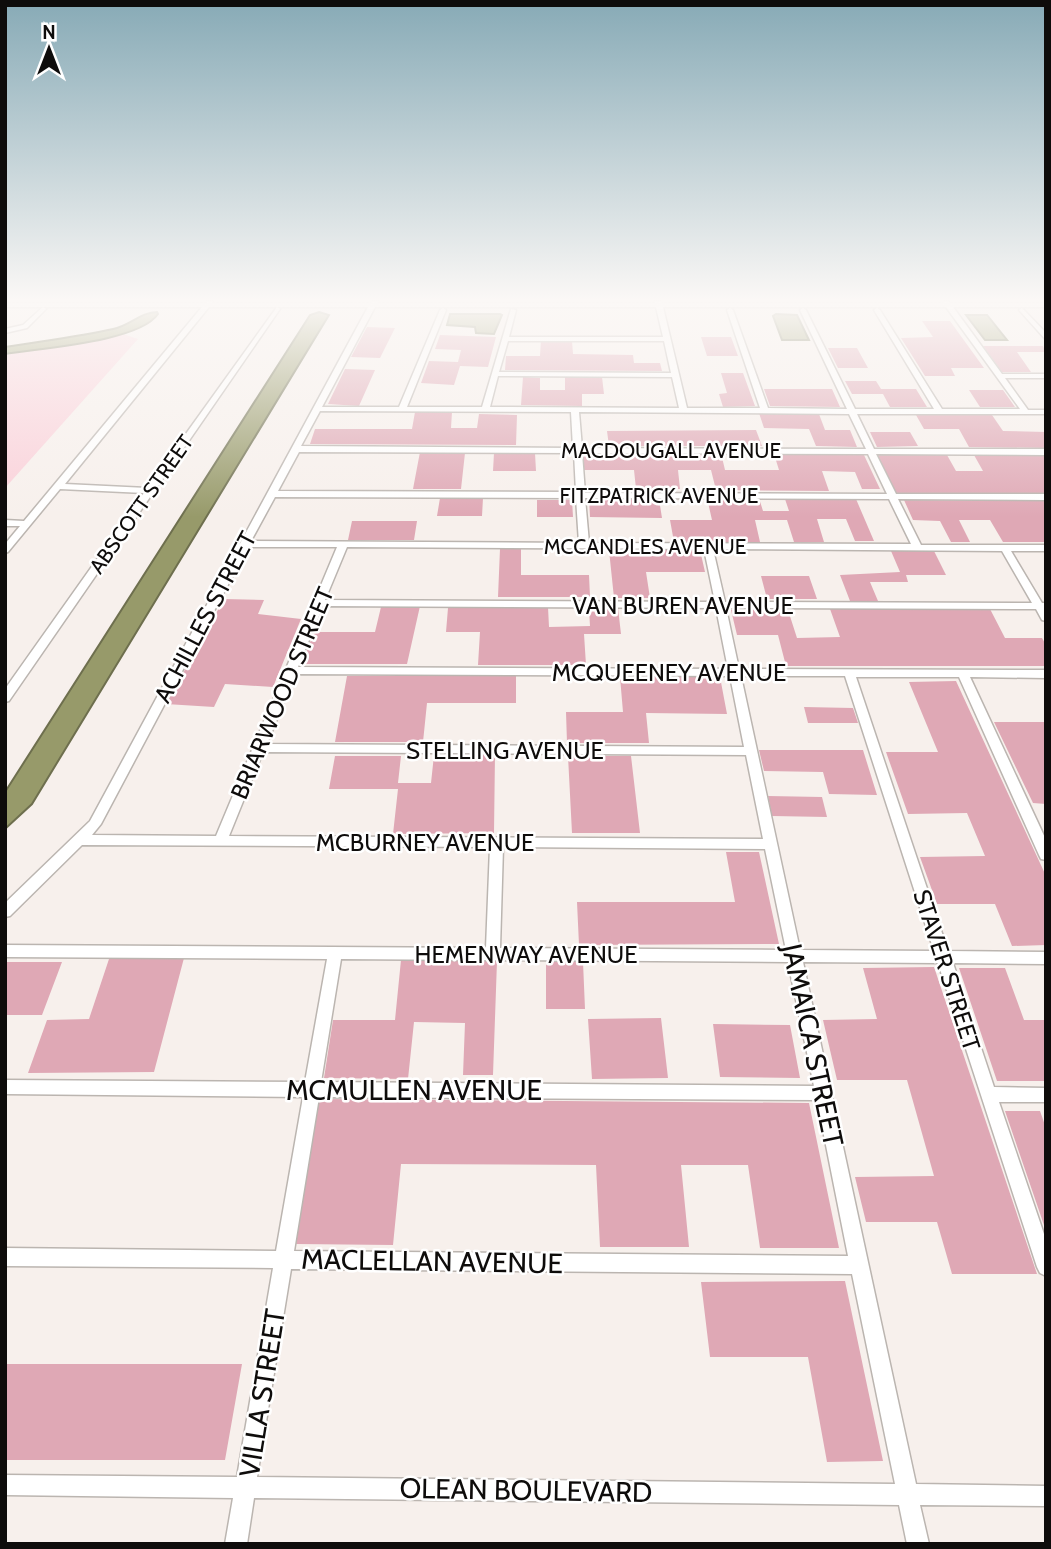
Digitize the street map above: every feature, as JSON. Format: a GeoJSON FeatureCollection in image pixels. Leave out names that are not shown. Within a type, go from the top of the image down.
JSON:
{"type":"FeatureCollection","features":[{"type":"Feature","properties":{"kind":"street"},"geometry":{"type":"LineString","coordinates":[[5,550],[152,373]]}},
{"type":"Feature","properties":{"kind":"street","name":"ABSCOTT STREET"},"geometry":{"type":"LineString","coordinates":[[5,698],[232,373]]}},
{"type":"Feature","properties":{"kind":"street","name":"ACHILLES STREET"},"geometry":{"type":"LineString","coordinates":[[5,912],[95,824],[336,373]]}},
{"type":"Feature","properties":{"kind":"street"},"geometry":{"type":"LineString","coordinates":[[402,409],[417,373]]}},
{"type":"Feature","properties":{"kind":"street"},"geometry":{"type":"LineString","coordinates":[[752,373],[765,411]]}},
{"type":"Feature","properties":{"kind":"street"},"geometry":{"type":"LineString","coordinates":[[834,373],[917,547]]}},
{"type":"Feature","properties":{"kind":"street"},"geometry":{"type":"LineString","coordinates":[[916,373],[939,411]]}},
{"type":"Feature","properties":{"kind":"street"},"geometry":{"type":"LineString","coordinates":[[998,373],[1026,412]]}},
{"type":"Feature","properties":{"kind":"street"},"geometry":{"type":"LineString","coordinates":[[485,410],[495,374],[675,374],[683,410]]}},
{"type":"Feature","properties":{"kind":"street"},"geometry":{"type":"LineString","coordinates":[[1000,376],[1046,376]]}},
{"type":"Feature","properties":{"kind":"street"},"geometry":{"type":"LineString","coordinates":[[317,409],[1046,412]]}},
{"type":"Feature","properties":{"kind":"street"},"geometry":{"type":"LineString","coordinates":[[575,410],[584,546]]}},
{"type":"Feature","properties":{"kind":"street","name":"MACDOUGALL AVENUE"},"geometry":{"type":"LineString","coordinates":[[296,449],[1046,452]]}},
{"type":"Feature","properties":{"kind":"street"},"geometry":{"type":"LineString","coordinates":[[59,486],[150,491]]}},
{"type":"Feature","properties":{"kind":"street","name":"FITZPATRICK AVENUE"},"geometry":{"type":"LineString","coordinates":[[272,494],[1046,497]]}},
{"type":"Feature","properties":{"kind":"street"},"geometry":{"type":"LineString","coordinates":[[5,523],[27,524]]}},
{"type":"Feature","properties":{"kind":"street","name":"MCCANDLES AVENUE"},"geometry":{"type":"LineString","coordinates":[[245,544],[1046,548]]}},
{"type":"Feature","properties":{"kind":"street","name":"BRIARWOOD STREET"},"geometry":{"type":"LineString","coordinates":[[221,840],[343,545]]}},
{"type":"Feature","properties":{"kind":"street","name":"JAMAICA STREET"},"geometry":{"type":"LineString","coordinates":[[708,546],[918,1544]]}},
{"type":"Feature","properties":{"kind":"street"},"geometry":{"type":"LineString","coordinates":[[1005,548],[1042,606],[1046,618]]}},
{"type":"Feature","properties":{"kind":"street","name":"VAN BUREN AVENUE"},"geometry":{"type":"LineString","coordinates":[[320,603],[1042,606]]}},
{"type":"Feature","properties":{"kind":"street","name":"MCQUEENEY AVENUE"},"geometry":{"type":"LineString","coordinates":[[292,670],[1046,674]]}},
{"type":"Feature","properties":{"kind":"street","name":"STAVER STREET"},"geometry":{"type":"LineString","coordinates":[[849,673],[1046,1266]]}},
{"type":"Feature","properties":{"kind":"street"},"geometry":{"type":"LineString","coordinates":[[963,673],[1046,855]]}},
{"type":"Feature","properties":{"kind":"street"},"geometry":{"type":"LineString","coordinates":[[5,675],[21,675]]}},
{"type":"Feature","properties":{"kind":"street","name":"STELLING AVENUE"},"geometry":{"type":"LineString","coordinates":[[259,748],[751,751]]}},
{"type":"Feature","properties":{"kind":"street","name":"MCBURNEY AVENUE"},"geometry":{"type":"LineString","coordinates":[[79,839],[771,844]]}},
{"type":"Feature","properties":{"kind":"street"},"geometry":{"type":"LineString","coordinates":[[493,954],[497,842]]}},
{"type":"Feature","properties":{"kind":"street","name":"HEMENWAY AVENUE"},"geometry":{"type":"LineString","coordinates":[[5,951],[1046,958]]}},
{"type":"Feature","properties":{"kind":"street","name":"VILLA STREET"},"geometry":{"type":"LineString","coordinates":[[236,1544],[335,953]]}},
{"type":"Feature","properties":{"kind":"street","name":"MCMULLEN AVENUE"},"geometry":{"type":"LineString","coordinates":[[5,1087],[823,1093]]}},
{"type":"Feature","properties":{"kind":"street"},"geometry":{"type":"LineString","coordinates":[[989,1094],[1046,1095]]}},
{"type":"Feature","properties":{"kind":"street","name":"MACLELLAN AVENUE"},"geometry":{"type":"LineString","coordinates":[[5,1257],[859,1265]]}},
{"type":"Feature","properties":{"kind":"street","name":"OLEAN BOULEVARD"},"geometry":{"type":"LineString","coordinates":[[5,1485],[1046,1496]]}},
{"type":"Feature","properties":{"kind":"shaded area"},"geometry":{"type":"Polygon","coordinates":[[[5,373],[107,373],[5,488],[5,373]]]}},
{"type":"Feature","properties":{"kind":"shaded area"},"geometry":{"type":"Polygon","coordinates":[[[273,373],[294,373],[32,804],[5,829],[5,792],[273,373]]]}},
{"type":"Feature","properties":{"kind":"shaded area"},"geometry":{"type":"Polygon","coordinates":[[[343,373],[374,373],[359,406],[328,404],[343,373]]]}},
{"type":"Feature","properties":{"kind":"shaded area"},"geometry":{"type":"Polygon","coordinates":[[[425,373],[458,373],[454,385],[421,383],[425,373]]]}},
{"type":"Feature","properties":{"kind":"shaded area"},"geometry":{"type":"Polygon","coordinates":[[[721,373],[743,373],[755,406],[723,407],[719,394],[727,393],[721,373]]]}},
{"type":"Feature","properties":{"kind":"shaded area"},"geometry":{"type":"Polygon","coordinates":[[[923,373],[954,373],[955,376],[925,376],[923,373]]]}},
{"type":"Feature","properties":{"kind":"shaded area"},"geometry":{"type":"Polygon","coordinates":[[[523,377],[540,378],[540,390],[565,390],[565,377],[602,377],[604,394],[582,394],[582,406],[521,405],[523,377]]]}},
{"type":"Feature","properties":{"kind":"shaded area"},"geometry":{"type":"Polygon","coordinates":[[[845,381],[876,381],[881,389],[916,389],[927,407],[890,407],[883,394],[852,394],[845,381]]]}},
{"type":"Feature","properties":{"kind":"shaded area"},"geometry":{"type":"Polygon","coordinates":[[[764,389],[832,389],[840,407],[770,406],[764,389]]]}},
{"type":"Feature","properties":{"kind":"shaded area"},"geometry":{"type":"Polygon","coordinates":[[[969,390],[1003,390],[1015,407],[980,407],[969,390]]]}},
{"type":"Feature","properties":{"kind":"shaded area"},"geometry":{"type":"Polygon","coordinates":[[[415,412],[452,412],[451,428],[477,428],[479,414],[517,415],[516,445],[310,444],[315,429],[412,429],[415,412]]]}},
{"type":"Feature","properties":{"kind":"shaded area"},"geometry":{"type":"Polygon","coordinates":[[[759,413],[819,414],[825,430],[850,430],[857,447],[816,446],[809,429],[764,428],[759,413]]]}},
{"type":"Feature","properties":{"kind":"shaded area"},"geometry":{"type":"Polygon","coordinates":[[[916,415],[992,415],[1003,431],[1046,432],[1046,448],[969,447],[959,429],[924,429],[916,415]]]}},
{"type":"Feature","properties":{"kind":"shaded area"},"geometry":{"type":"Polygon","coordinates":[[[756,430],[762,446],[609,446],[607,431],[756,430]]]}},
{"type":"Feature","properties":{"kind":"shaded area"},"geometry":{"type":"Polygon","coordinates":[[[870,432],[910,432],[918,446],[877,447],[870,432]]]}},
{"type":"Feature","properties":{"kind":"shaded area"},"geometry":{"type":"Polygon","coordinates":[[[420,452],[465,453],[461,489],[413,489],[420,452]]]}},
{"type":"Feature","properties":{"kind":"shaded area"},"geometry":{"type":"Polygon","coordinates":[[[582,452],[721,453],[725,470],[779,470],[774,454],[864,455],[880,489],[862,489],[855,472],[822,471],[829,491],[716,490],[711,470],[678,470],[680,489],[636,489],[634,470],[583,470],[582,452]]]}},
{"type":"Feature","properties":{"kind":"shaded area"},"geometry":{"type":"Polygon","coordinates":[[[494,453],[535,453],[536,471],[493,471],[494,453]]]}},
{"type":"Feature","properties":{"kind":"shaded area"},"geometry":{"type":"Polygon","coordinates":[[[877,455],[947,455],[956,471],[983,471],[974,455],[1046,455],[1046,494],[896,494],[877,455]]]}},
{"type":"Feature","properties":{"kind":"shaded area"},"geometry":{"type":"Polygon","coordinates":[[[440,498],[483,498],[482,516],[437,516],[440,498]]]}},
{"type":"Feature","properties":{"kind":"shaded area"},"geometry":{"type":"Polygon","coordinates":[[[589,498],[659,499],[662,518],[590,517],[589,498]]]}},
{"type":"Feature","properties":{"kind":"shaded area"},"geometry":{"type":"Polygon","coordinates":[[[707,498],[759,498],[763,511],[789,511],[785,499],[856,499],[874,541],[855,541],[846,519],[817,519],[824,542],[794,542],[787,520],[755,520],[760,542],[674,542],[670,520],[712,520],[707,498]]]}},
{"type":"Feature","properties":{"kind":"shaded area"},"geometry":{"type":"Polygon","coordinates":[[[537,500],[572,500],[573,517],[537,517],[537,500]]]}},
{"type":"Feature","properties":{"kind":"shaded area"},"geometry":{"type":"Polygon","coordinates":[[[904,500],[1046,501],[1046,542],[1003,542],[990,520],[959,520],[970,542],[951,542],[940,521],[913,520],[904,500]]]}},
{"type":"Feature","properties":{"kind":"shaded area"},"geometry":{"type":"Polygon","coordinates":[[[352,521],[417,521],[414,540],[348,540],[352,521]]]}},
{"type":"Feature","properties":{"kind":"shaded area"},"geometry":{"type":"Polygon","coordinates":[[[500,549],[521,549],[521,575],[589,575],[590,597],[498,597],[500,549]]]}},
{"type":"Feature","properties":{"kind":"shaded area"},"geometry":{"type":"Polygon","coordinates":[[[609,550],[700,550],[705,572],[646,572],[650,598],[614,598],[609,550]]]}},
{"type":"Feature","properties":{"kind":"shaded area"},"geometry":{"type":"Polygon","coordinates":[[[891,551],[934,551],[946,575],[906,575],[908,582],[870,582],[878,601],[850,601],[840,575],[900,572],[891,551]]]}},
{"type":"Feature","properties":{"kind":"shaded area"},"geometry":{"type":"Polygon","coordinates":[[[761,576],[809,576],[817,599],[767,599],[761,576]]]}},
{"type":"Feature","properties":{"kind":"shaded area"},"geometry":{"type":"Polygon","coordinates":[[[224,599],[264,600],[258,614],[301,619],[273,687],[225,684],[214,707],[166,704],[224,599]]]}},
{"type":"Feature","properties":{"kind":"shaded area"},"geometry":{"type":"Polygon","coordinates":[[[420,606],[407,664],[302,664],[314,632],[375,632],[381,607],[420,606]]]}},
{"type":"Feature","properties":{"kind":"shaded area"},"geometry":{"type":"Polygon","coordinates":[[[548,607],[549,627],[590,626],[589,609],[618,608],[621,634],[584,634],[586,665],[478,665],[480,632],[446,632],[448,608],[548,607]]]}},
{"type":"Feature","properties":{"kind":"shaded area"},"geometry":{"type":"Polygon","coordinates":[[[830,609],[990,609],[1005,638],[1042,638],[1046,645],[1046,666],[786,666],[778,635],[737,635],[731,610],[788,610],[797,638],[840,637],[830,609]]]}},
{"type":"Feature","properties":{"kind":"shaded area"},"geometry":{"type":"Polygon","coordinates":[[[347,676],[516,676],[516,703],[427,703],[423,742],[335,742],[347,676]]]}},
{"type":"Feature","properties":{"kind":"shaded area"},"geometry":{"type":"Polygon","coordinates":[[[620,677],[720,677],[727,714],[646,713],[649,743],[567,743],[566,712],[623,712],[620,677]]]}},
{"type":"Feature","properties":{"kind":"shaded area"},"geometry":{"type":"Polygon","coordinates":[[[956,681],[1046,876],[1046,945],[1012,946],[995,904],[937,904],[920,857],[985,856],[967,813],[908,814],[886,752],[938,752],[909,682],[956,681]]]}},
{"type":"Feature","properties":{"kind":"shaded area"},"geometry":{"type":"Polygon","coordinates":[[[804,707],[853,708],[858,723],[808,723],[804,707]]]}},
{"type":"Feature","properties":{"kind":"shaded area"},"geometry":{"type":"Polygon","coordinates":[[[994,722],[1046,722],[1046,804],[1033,803],[994,722]]]}},
{"type":"Feature","properties":{"kind":"shaded area"},"geometry":{"type":"Polygon","coordinates":[[[759,750],[863,750],[877,795],[829,794],[823,772],[764,771],[759,750]]]}},
{"type":"Feature","properties":{"kind":"shaded area"},"geometry":{"type":"Polygon","coordinates":[[[495,754],[494,833],[393,834],[398,789],[329,789],[335,756],[401,756],[398,783],[431,783],[434,755],[495,754]]]}},
{"type":"Feature","properties":{"kind":"shaded area"},"geometry":{"type":"Polygon","coordinates":[[[568,756],[631,756],[640,833],[572,833],[568,756]]]}},
{"type":"Feature","properties":{"kind":"shaded area"},"geometry":{"type":"Polygon","coordinates":[[[768,796],[822,797],[827,817],[772,816],[768,796]]]}},
{"type":"Feature","properties":{"kind":"shaded area"},"geometry":{"type":"Polygon","coordinates":[[[726,852],[759,852],[779,944],[579,945],[577,902],[735,902],[726,852]]]}},
{"type":"Feature","properties":{"kind":"shaded area"},"geometry":{"type":"Polygon","coordinates":[[[184,958],[154,1072],[28,1073],[47,1020],[89,1019],[109,959],[184,958]]]}},
{"type":"Feature","properties":{"kind":"shaded area"},"geometry":{"type":"Polygon","coordinates":[[[401,960],[497,961],[493,1075],[463,1075],[465,1023],[414,1022],[408,1079],[324,1078],[333,1020],[395,1020],[401,960]]]}},
{"type":"Feature","properties":{"kind":"shaded area"},"geometry":{"type":"Polygon","coordinates":[[[5,962],[62,962],[42,1015],[5,1015],[5,962]]]}},
{"type":"Feature","properties":{"kind":"shaded area"},"geometry":{"type":"Polygon","coordinates":[[[546,962],[583,962],[585,1009],[546,1009],[546,962]]]}},
{"type":"Feature","properties":{"kind":"shaded area"},"geometry":{"type":"Polygon","coordinates":[[[934,967],[1037,1274],[952,1274],[937,1222],[866,1222],[855,1177],[934,1176],[907,1080],[837,1080],[823,1020],[877,1019],[863,968],[934,967]]]}},
{"type":"Feature","properties":{"kind":"shaded area"},"geometry":{"type":"Polygon","coordinates":[[[959,968],[1005,968],[1024,1020],[1046,1020],[1046,1081],[997,1081],[959,968]]]}},
{"type":"Feature","properties":{"kind":"shaded area"},"geometry":{"type":"Polygon","coordinates":[[[661,1018],[668,1078],[592,1079],[588,1019],[661,1018]]]}},
{"type":"Feature","properties":{"kind":"shaded area"},"geometry":{"type":"Polygon","coordinates":[[[713,1024],[790,1025],[800,1078],[720,1077],[713,1024]]]}},
{"type":"Feature","properties":{"kind":"shaded area"},"geometry":{"type":"Polygon","coordinates":[[[319,1099],[809,1103],[839,1248],[760,1248],[748,1165],[681,1165],[689,1247],[600,1247],[596,1165],[401,1164],[393,1245],[296,1244],[319,1099]]]}},
{"type":"Feature","properties":{"kind":"shaded area"},"geometry":{"type":"Polygon","coordinates":[[[1005,1111],[1040,1111],[1046,1128],[1046,1231],[1005,1111]]]}},
{"type":"Feature","properties":{"kind":"shaded area"},"geometry":{"type":"Polygon","coordinates":[[[845,1281],[883,1461],[827,1462],[808,1357],[710,1357],[701,1282],[845,1281]]]}},
{"type":"Feature","properties":{"kind":"shaded area"},"geometry":{"type":"Polygon","coordinates":[[[5,1364],[242,1364],[225,1460],[5,1460],[5,1364]]]}}]}
